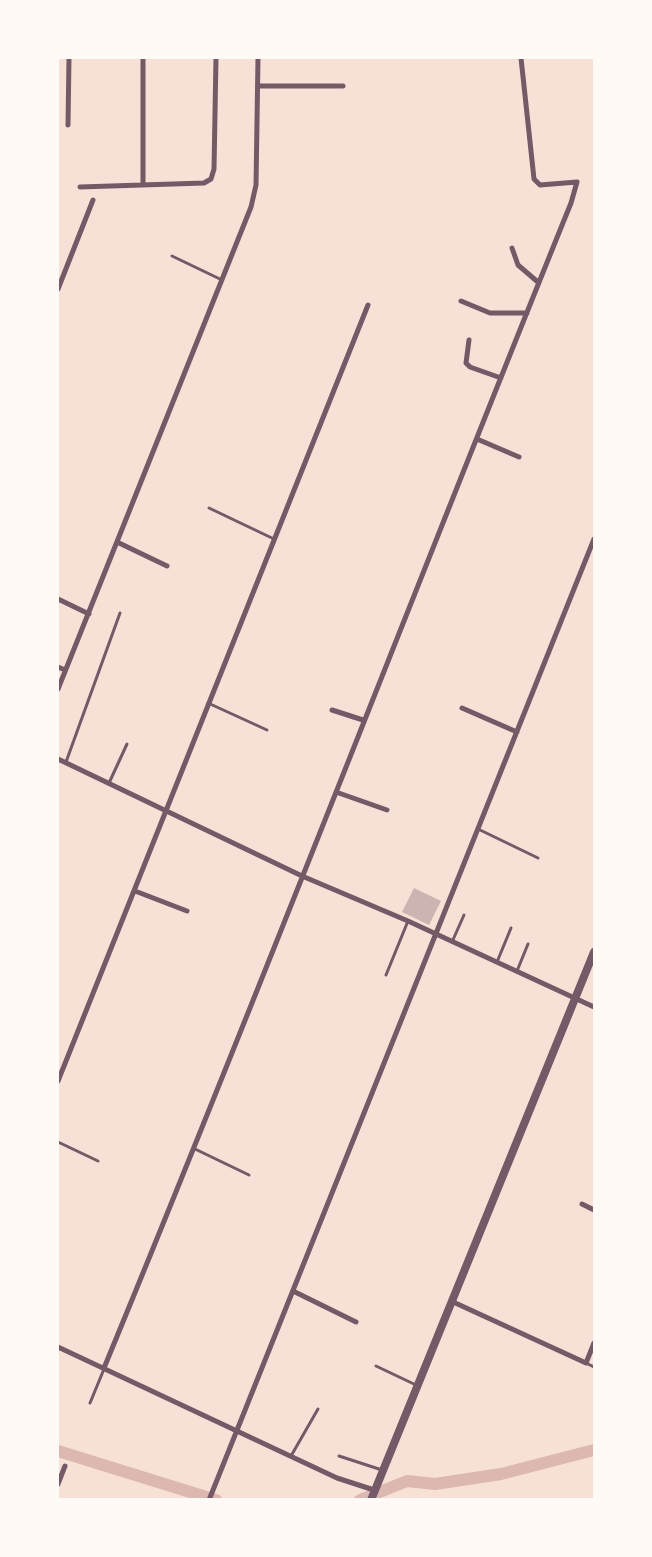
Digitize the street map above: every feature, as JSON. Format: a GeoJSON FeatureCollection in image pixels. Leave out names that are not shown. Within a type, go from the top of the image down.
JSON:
{"type":"FeatureCollection","features":[{"type":"Feature","properties":{"kind":"street"},"geometry":{"type":"LineString","coordinates":[[68,125],[69,58]]}},
{"type":"Feature","properties":{"kind":"street"},"geometry":{"type":"LineString","coordinates":[[142,184],[143,58]]}},
{"type":"Feature","properties":{"kind":"street"},"geometry":{"type":"LineString","coordinates":[[80,187],[204,183],[213,176],[216,58]]}},
{"type":"Feature","properties":{"kind":"street"},"geometry":{"type":"LineString","coordinates":[[58,689],[251,207],[256,184],[258,58]]}},
{"type":"Feature","properties":{"kind":"street"},"geometry":{"type":"LineString","coordinates":[[104,1368],[195,1149],[363,720],[571,204],[577,182],[540,185],[534,179],[521,58]]}},
{"type":"Feature","properties":{"kind":"street"},"geometry":{"type":"LineString","coordinates":[[258,86],[343,86]]}},
{"type":"Feature","properties":{"kind":"street"},"geometry":{"type":"LineString","coordinates":[[58,289],[93,200]]}},
{"type":"Feature","properties":{"kind":"street"},"geometry":{"type":"LineString","coordinates":[[512,248],[518,264],[539,283]]}},
{"type":"Feature","properties":{"kind":"street"},"geometry":{"type":"LineString","coordinates":[[461,302],[490,313],[527,313]]}},
{"type":"Feature","properties":{"kind":"street"},"geometry":{"type":"LineString","coordinates":[[58,1082],[368,305]]}},
{"type":"Feature","properties":{"kind":"street"},"geometry":{"type":"LineString","coordinates":[[469,340],[466,362],[470,367],[501,378]]}},
{"type":"Feature","properties":{"kind":"street"},"geometry":{"type":"LineString","coordinates":[[477,439],[519,457]]}},
{"type":"Feature","properties":{"kind":"street"},"geometry":{"type":"LineString","coordinates":[[209,1500],[594,539]]}},
{"type":"Feature","properties":{"kind":"street"},"geometry":{"type":"LineString","coordinates":[[117,542],[168,566]]}},
{"type":"Feature","properties":{"kind":"street"},"geometry":{"type":"LineString","coordinates":[[58,599],[89,614]]}},
{"type":"Feature","properties":{"kind":"street"},"geometry":{"type":"LineString","coordinates":[[58,667],[65,670]]}},
{"type":"Feature","properties":{"kind":"street"},"geometry":{"type":"LineString","coordinates":[[462,708],[517,732]]}},
{"type":"Feature","properties":{"kind":"street"},"geometry":{"type":"LineString","coordinates":[[332,710],[363,720]]}},
{"type":"Feature","properties":{"kind":"street"},"geometry":{"type":"LineString","coordinates":[[58,759],[302,876],[408,921],[594,1007]]}},
{"type":"Feature","properties":{"kind":"street"},"geometry":{"type":"LineString","coordinates":[[336,792],[387,810]]}},
{"type":"Feature","properties":{"kind":"street"},"geometry":{"type":"LineString","coordinates":[[135,892],[187,911]]}},
{"type":"Feature","properties":{"kind":"street"},"geometry":{"type":"LineString","coordinates":[[371,1500],[450,1301],[594,952]]}},
{"type":"Feature","properties":{"kind":"street"},"geometry":{"type":"LineString","coordinates":[[582,1204],[594,1210]]}},
{"type":"Feature","properties":{"kind":"street"},"geometry":{"type":"LineString","coordinates":[[293,1291],[356,1322]]}},
{"type":"Feature","properties":{"kind":"street"},"geometry":{"type":"LineString","coordinates":[[450,1301],[586,1363],[594,1343]]}},
{"type":"Feature","properties":{"kind":"street"},"geometry":{"type":"LineString","coordinates":[[58,1347],[337,1478],[374,1490]]}},
{"type":"Feature","properties":{"kind":"street"},"geometry":{"type":"LineString","coordinates":[[58,1484],[65,1466]]}},
{"type":"Feature","properties":{"kind":"lane"},"geometry":{"type":"LineString","coordinates":[[172,256],[222,280]]}},
{"type":"Feature","properties":{"kind":"lane"},"geometry":{"type":"LineString","coordinates":[[209,508],[274,539]]}},
{"type":"Feature","properties":{"kind":"lane"},"geometry":{"type":"LineString","coordinates":[[66,762],[120,613]]}},
{"type":"Feature","properties":{"kind":"lane"},"geometry":{"type":"LineString","coordinates":[[208,703],[267,730]]}},
{"type":"Feature","properties":{"kind":"lane"},"geometry":{"type":"LineString","coordinates":[[109,783],[127,744]]}},
{"type":"Feature","properties":{"kind":"lane"},"geometry":{"type":"LineString","coordinates":[[478,829],[538,858]]}},
{"type":"Feature","properties":{"kind":"lane"},"geometry":{"type":"LineString","coordinates":[[452,942],[464,915]]}},
{"type":"Feature","properties":{"kind":"lane"},"geometry":{"type":"LineString","coordinates":[[386,975],[408,921]]}},
{"type":"Feature","properties":{"kind":"lane"},"geometry":{"type":"LineString","coordinates":[[497,962],[511,928]]}},
{"type":"Feature","properties":{"kind":"lane"},"geometry":{"type":"LineString","coordinates":[[518,971],[528,944]]}},
{"type":"Feature","properties":{"kind":"lane"},"geometry":{"type":"LineString","coordinates":[[58,1142],[98,1161]]}},
{"type":"Feature","properties":{"kind":"lane"},"geometry":{"type":"LineString","coordinates":[[195,1149],[249,1175]]}},
{"type":"Feature","properties":{"kind":"lane"},"geometry":{"type":"LineString","coordinates":[[586,1363],[594,1367]]}},
{"type":"Feature","properties":{"kind":"lane"},"geometry":{"type":"LineString","coordinates":[[376,1366],[416,1385]]}},
{"type":"Feature","properties":{"kind":"lane"},"geometry":{"type":"LineString","coordinates":[[90,1403],[104,1368]]}},
{"type":"Feature","properties":{"kind":"lane"},"geometry":{"type":"LineString","coordinates":[[290,1456],[318,1409]]}},
{"type":"Feature","properties":{"kind":"lane"},"geometry":{"type":"LineString","coordinates":[[339,1456],[382,1471]]}},
{"type":"Feature","properties":{"kind":"building"},"geometry":{"type":"Polygon","coordinates":[[[414,888],[441,901],[429,925],[402,912],[414,888]]]}},
{"type":"Feature","properties":{"kind":"waterway"},"geometry":{"type":"LineString","coordinates":[[360,1500],[407,1481],[435,1484],[501,1474],[594,1450]]}},
{"type":"Feature","properties":{"kind":"waterway"},"geometry":{"type":"LineString","coordinates":[[58,1451],[216,1500]]}}]}
